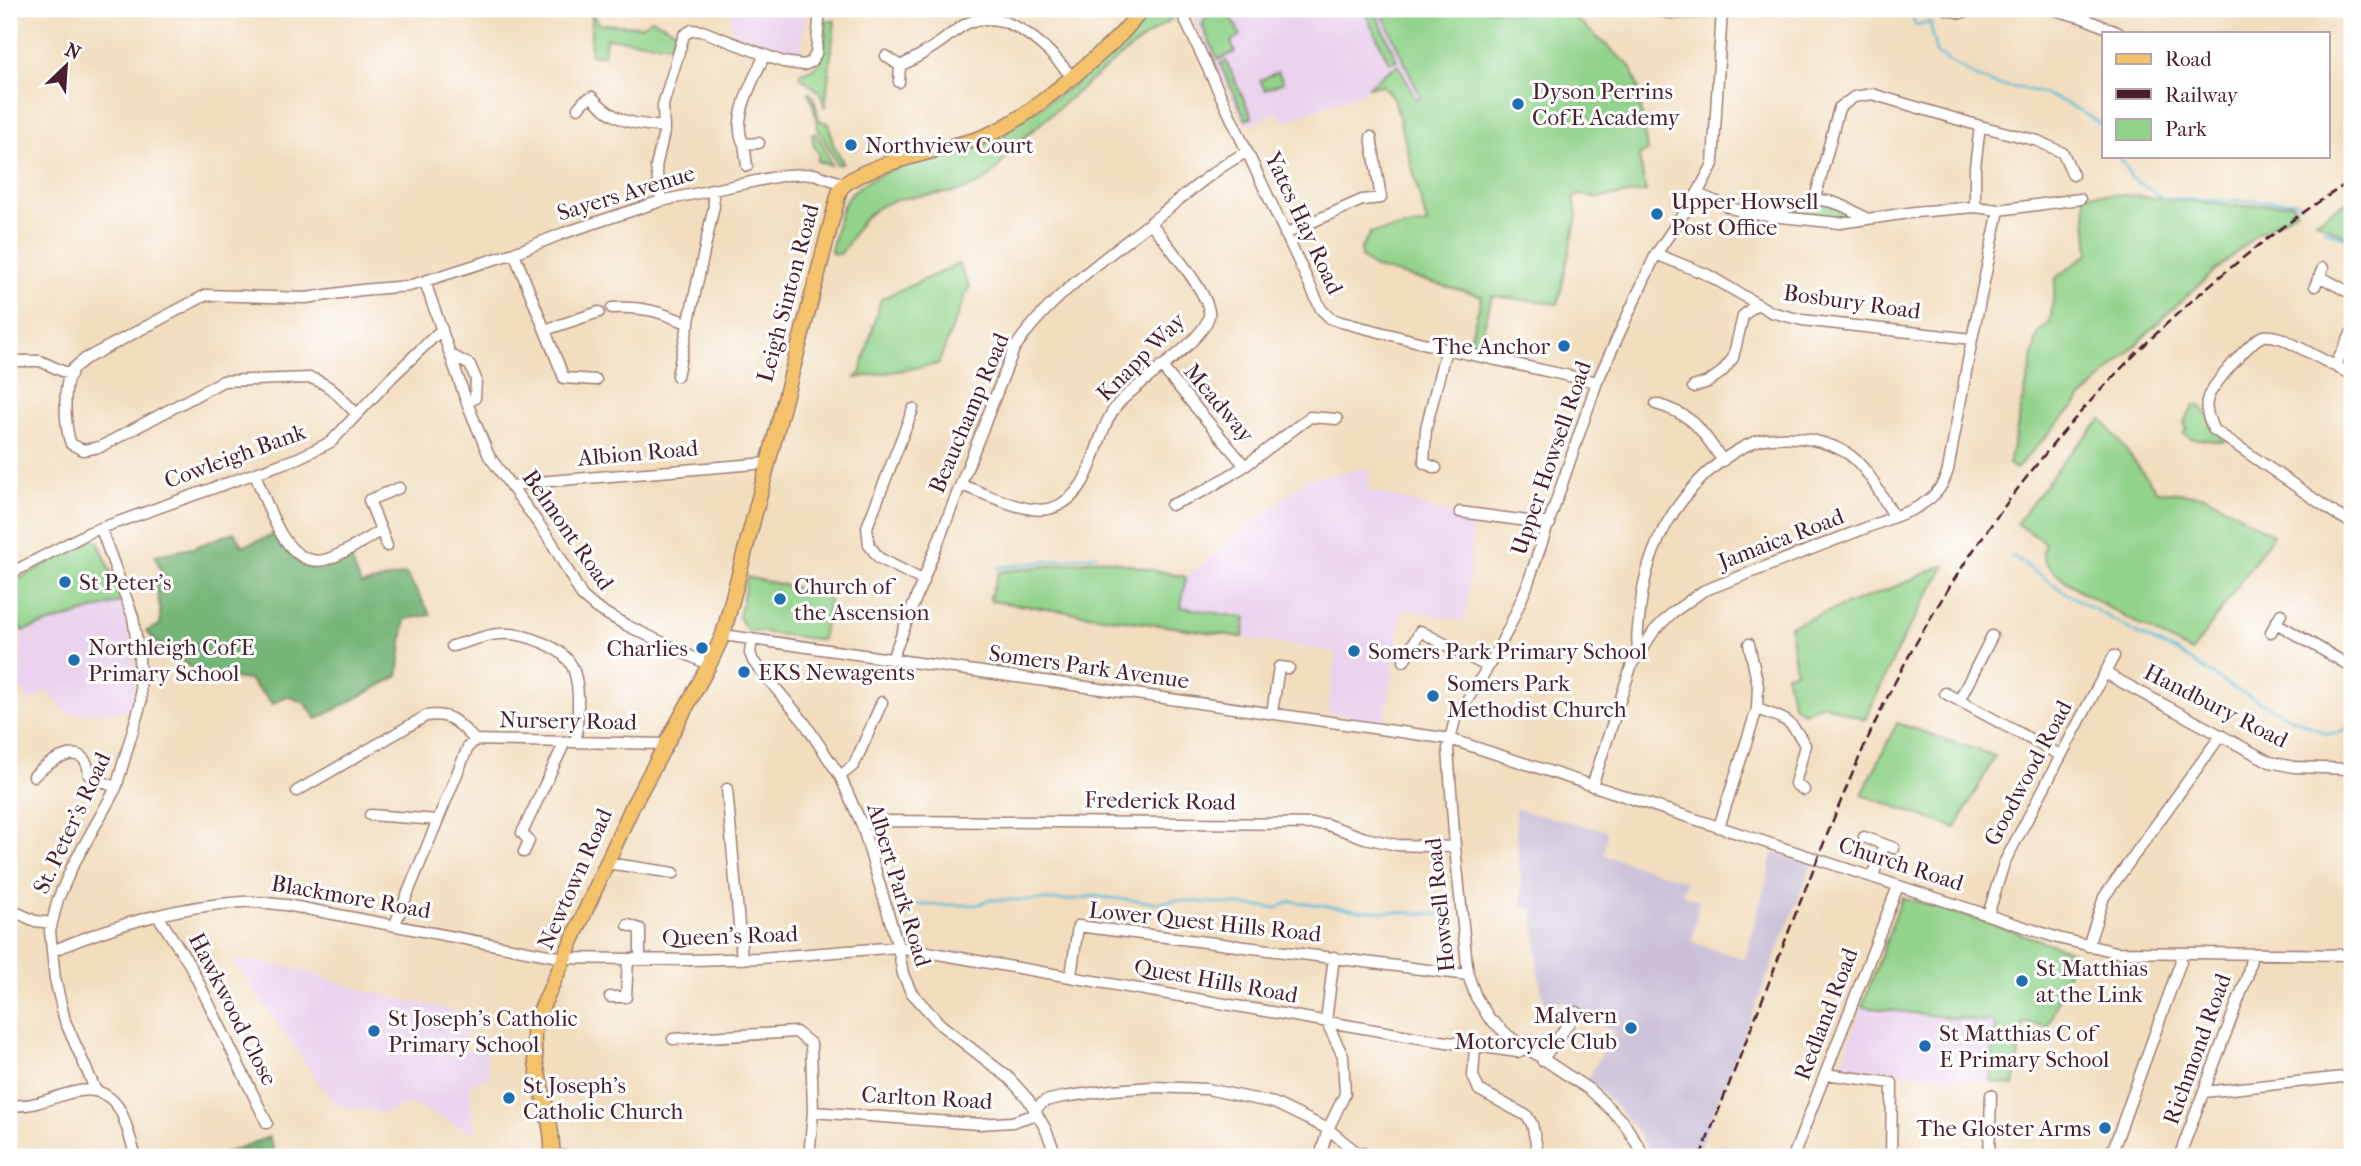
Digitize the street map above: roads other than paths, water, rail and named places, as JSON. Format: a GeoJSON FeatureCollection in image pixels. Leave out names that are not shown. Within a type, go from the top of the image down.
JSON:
{"type":"FeatureCollection","features":[{"type":"Feature","properties":{"kind":"main road","name":"Leigh Sinton Road"},"geometry":{"type":"LineString","coordinates":[[723,635],[836,197],[844,184],[889,164],[999,130],[1037,105],[1109,46],[1142,9]]}},
{"type":"Feature","properties":{"kind":"main road","name":"Newtown Road"},"geometry":{"type":"LineString","coordinates":[[553,1156],[533,1037],[535,1023],[633,805],[723,635]]}},
{"type":"Feature","properties":{"kind":"street"},"geometry":{"type":"LineString","coordinates":[[661,201],[656,181],[656,159],[664,127],[663,105],[684,35],[692,30],[702,31],[795,65],[804,65],[811,62],[816,54],[820,9]]}},
{"type":"Feature","properties":{"kind":"street","name":"Yates Hay Road"},"geometry":{"type":"LineString","coordinates":[[1180,9],[1321,309],[1330,318],[1446,349],[1597,382]]}},
{"type":"Feature","properties":{"kind":"street"},"geometry":{"type":"LineString","coordinates":[[1651,9],[1656,12],[1725,10]]}},
{"type":"Feature","properties":{"kind":"street"},"geometry":{"type":"LineString","coordinates":[[1946,9],[1961,13],[1975,9]]}},
{"type":"Feature","properties":{"kind":"street"},"geometry":{"type":"LineString","coordinates":[[2052,9],[2117,32]]}},
{"type":"Feature","properties":{"kind":"street","name":"Upper Howsell Road"},"geometry":{"type":"LineString","coordinates":[[1450,738],[1455,719],[1488,667],[1523,596],[1597,382],[1656,254],[1697,194],[1713,164],[1725,10]]}},
{"type":"Feature","properties":{"kind":"street"},"geometry":{"type":"LineString","coordinates":[[900,66],[929,51],[969,22],[987,19],[1014,27],[1040,42],[1053,53],[1072,77]]}},
{"type":"Feature","properties":{"kind":"street"},"geometry":{"type":"LineString","coordinates":[[747,166],[744,144],[740,139],[739,116],[765,55]]}},
{"type":"Feature","properties":{"kind":"street"},"geometry":{"type":"LineString","coordinates":[[886,56],[900,66]]}},
{"type":"Feature","properties":{"kind":"street"},"geometry":{"type":"LineString","coordinates":[[899,82],[900,66]]}},
{"type":"Feature","properties":{"kind":"street"},"geometry":{"type":"LineString","coordinates":[[1815,199],[1839,108],[1854,97],[1872,94],[2038,141],[2063,153],[2073,175]]}},
{"type":"Feature","properties":{"kind":"street"},"geometry":{"type":"LineString","coordinates":[[578,108],[592,97],[615,118],[664,127]]}},
{"type":"Feature","properties":{"kind":"street"},"geometry":{"type":"LineString","coordinates":[[1975,207],[1975,167],[1980,126]]}},
{"type":"Feature","properties":{"kind":"street"},"geometry":{"type":"LineString","coordinates":[[1285,234],[1362,200],[1382,202],[1371,141],[1358,146]]}},
{"type":"Feature","properties":{"kind":"street"},"geometry":{"type":"LineString","coordinates":[[744,144],[759,143]]}},
{"type":"Feature","properties":{"kind":"street","name":"Beauchamp Road"},"geometry":{"type":"LineString","coordinates":[[892,659],[1014,349],[1028,328],[1048,306],[1151,223],[1230,161],[1247,152]]}},
{"type":"Feature","properties":{"kind":"street","name":"Sayers Avenue"},"geometry":{"type":"LineString","coordinates":[[71,375],[85,359],[206,295],[306,298],[408,286],[514,253],[564,233],[661,201],[799,174],[814,174],[844,184]]}},
{"type":"Feature","properties":{"kind":"street"},"geometry":{"type":"LineString","coordinates":[[677,376],[714,206],[712,190]]}},
{"type":"Feature","properties":{"kind":"street"},"geometry":{"type":"LineString","coordinates":[[1697,194],[1734,209],[1761,215],[1840,223],[1915,212],[1975,207],[1999,210],[2080,199]]}},
{"type":"Feature","properties":{"kind":"street"},"geometry":{"type":"LineString","coordinates":[[1761,215],[1815,199],[1836,201],[1867,219]]}},
{"type":"Feature","properties":{"kind":"street","name":"Jamaica Road"},"geometry":{"type":"LineString","coordinates":[[1592,786],[1632,664],[1654,631],[1672,613],[1703,591],[1922,505],[1935,496],[1943,485],[1999,210]]}},
{"type":"Feature","properties":{"kind":"street","name":"Knapp Way"},"geometry":{"type":"LineString","coordinates":[[961,485],[1030,510],[1049,510],[1066,503],[1080,489],[1107,423],[1118,404],[1199,331],[1209,316],[1202,290],[1151,223]]}},
{"type":"Feature","properties":{"kind":"street"},"geometry":{"type":"LineString","coordinates":[[514,253],[564,379],[596,380]]}},
{"type":"Feature","properties":{"kind":"street","name":"Bosbury Road"},"geometry":{"type":"LineString","coordinates":[[1656,254],[1708,275],[1771,312],[1802,320],[1972,339]]}},
{"type":"Feature","properties":{"kind":"street"},"geometry":{"type":"LineString","coordinates":[[2320,277],[2352,294]]}},
{"type":"Feature","properties":{"kind":"street","name":"Belmont Road"},"geometry":{"type":"LineString","coordinates":[[425,282],[467,403],[489,456],[551,541],[582,596],[596,608],[626,625],[709,665]]}},
{"type":"Feature","properties":{"kind":"street"},"geometry":{"type":"LineString","coordinates":[[1693,387],[1708,382],[1722,372],[1733,358],[1743,316],[1756,304]]}},
{"type":"Feature","properties":{"kind":"street"},"geometry":{"type":"LineString","coordinates":[[612,308],[635,306],[664,313],[689,324]]}},
{"type":"Feature","properties":{"kind":"street"},"geometry":{"type":"LineString","coordinates":[[545,330],[599,312]]}},
{"type":"Feature","properties":{"kind":"street","name":"Cowleigh Bank"},"geometry":{"type":"LineString","coordinates":[[9,574],[101,529],[298,458],[331,442],[442,329]]}},
{"type":"Feature","properties":{"kind":"street"},"geometry":{"type":"LineString","coordinates":[[2335,366],[2352,332]]}},
{"type":"Feature","properties":{"kind":"street"},"geometry":{"type":"LineString","coordinates":[[2352,375],[2285,340],[2275,336],[2261,337],[2248,348],[2208,396],[2207,416],[2213,429],[2352,523]]}},
{"type":"Feature","properties":{"kind":"street"},"geometry":{"type":"LineString","coordinates":[[1436,468],[1419,464],[1446,349]]}},
{"type":"Feature","properties":{"kind":"street"},"geometry":{"type":"LineString","coordinates":[[9,361],[40,361],[71,375],[66,395],[67,433],[71,444],[83,450],[100,447],[223,381],[310,378],[329,387],[357,414]]}},
{"type":"Feature","properties":{"kind":"street","name":"Meadway"},"geometry":{"type":"LineString","coordinates":[[1161,366],[1245,466]]}},
{"type":"Feature","properties":{"kind":"street"},"geometry":{"type":"LineString","coordinates":[[1656,404],[1682,413],[1696,423],[1723,461]]}},
{"type":"Feature","properties":{"kind":"street"},"geometry":{"type":"LineString","coordinates":[[914,409],[867,527],[869,545],[879,558],[924,581]]}},
{"type":"Feature","properties":{"kind":"street","name":"Meadway"},"geometry":{"type":"LineString","coordinates":[[1171,505],[1204,491],[1245,466],[1310,417],[1337,419]]}},
{"type":"Feature","properties":{"kind":"street"},"geometry":{"type":"LineString","coordinates":[[1639,652],[1637,644],[1642,595],[1651,556],[1658,540],[1685,497],[1698,483],[1723,461],[1756,441],[1797,437],[1830,444],[1850,455],[1867,473],[1894,516]]}},
{"type":"Feature","properties":{"kind":"street","name":"Albion Road"},"geometry":{"type":"LineString","coordinates":[[511,487],[526,483],[768,463]]}},
{"type":"Feature","properties":{"kind":"street"},"geometry":{"type":"LineString","coordinates":[[255,474],[290,549],[304,557],[323,560],[381,530]]}},
{"type":"Feature","properties":{"kind":"street"},"geometry":{"type":"LineString","coordinates":[[387,545],[369,500],[399,488]]}},
{"type":"Feature","properties":{"kind":"street"},"geometry":{"type":"LineString","coordinates":[[1460,512],[1550,524]]}},
{"type":"Feature","properties":{"kind":"street","name":"St. Peter's Road"},"geometry":{"type":"LineString","coordinates":[[96,1091],[65,1021],[55,979],[52,923],[58,899],[72,867],[116,788],[141,702],[139,657],[133,617],[101,529]]}},
{"type":"Feature","properties":{"kind":"street"},"geometry":{"type":"LineString","coordinates":[[2276,623],[2352,667]]}},
{"type":"Feature","properties":{"kind":"street"},"geometry":{"type":"LineString","coordinates":[[1404,661],[1420,631],[1488,667]]}},
{"type":"Feature","properties":{"kind":"street"},"geometry":{"type":"LineString","coordinates":[[452,646],[496,634],[521,634],[545,643],[573,668],[578,696],[570,742],[522,833],[529,841],[524,852]]}},
{"type":"Feature","properties":{"kind":"street","name":"Somers Park Avenue"},"geometry":{"type":"LineString","coordinates":[[723,635],[1450,738]]}},
{"type":"Feature","properties":{"kind":"street"},"geometry":{"type":"LineString","coordinates":[[1959,701],[1991,635]]}},
{"type":"Feature","properties":{"kind":"street","name":"Albert Park Road"},"geometry":{"type":"LineString","coordinates":[[752,639],[750,653],[753,661],[804,722],[840,776],[862,825],[898,947],[903,974],[911,992],[958,1039],[1009,1078],[1036,1112],[1057,1157]]}},
{"type":"Feature","properties":{"kind":"street"},"geometry":{"type":"LineString","coordinates":[[1719,827],[1757,709],[1758,686],[1749,644]]}},
{"type":"Feature","properties":{"kind":"street","name":"Goodwood Road"},"geometry":{"type":"LineString","coordinates":[[1988,915],[2004,863],[2115,656]]}},
{"type":"Feature","properties":{"kind":"street"},"geometry":{"type":"LineString","coordinates":[[1272,713],[1279,667],[1289,668]]}},
{"type":"Feature","properties":{"kind":"street","name":"Handbury Road"},"geometry":{"type":"LineString","coordinates":[[2105,673],[2270,762],[2294,767],[2352,769]]}},
{"type":"Feature","properties":{"kind":"street"},"geometry":{"type":"LineString","coordinates":[[1945,693],[2060,755]]}},
{"type":"Feature","properties":{"kind":"street"},"geometry":{"type":"LineString","coordinates":[[840,776],[854,765],[870,715],[882,702]]}},
{"type":"Feature","properties":{"kind":"street"},"geometry":{"type":"LineString","coordinates":[[1757,709],[1790,722],[1796,728],[1805,745],[1795,785],[1804,790]]}},
{"type":"Feature","properties":{"kind":"street"},"geometry":{"type":"LineString","coordinates":[[297,790],[426,716],[438,714],[450,719],[468,731],[475,740]]}},
{"type":"Feature","properties":{"kind":"street"},"geometry":{"type":"LineString","coordinates":[[2088,946],[2104,897],[2221,735]]}},
{"type":"Feature","properties":{"kind":"street","name":"Church Road"},"geometry":{"type":"LineString","coordinates":[[1450,738],[2088,946],[2116,952],[2352,955]]}},
{"type":"Feature","properties":{"kind":"street","name":"Howsell Road"},"geometry":{"type":"LineString","coordinates":[[1450,738],[1448,761],[1455,847],[1468,975],[1476,998],[1489,1018],[1510,1037],[1590,1090],[1605,1104],[1624,1123],[1645,1157]]}},
{"type":"Feature","properties":{"kind":"street","name":"Nursery Road"},"geometry":{"type":"LineString","coordinates":[[395,924],[468,747],[475,740],[665,744]]}},
{"type":"Feature","properties":{"kind":"street"},"geometry":{"type":"LineString","coordinates":[[34,776],[62,755],[75,754],[88,767],[89,775]]}},
{"type":"Feature","properties":{"kind":"street"},"geometry":{"type":"LineString","coordinates":[[89,775],[116,788]]}},
{"type":"Feature","properties":{"kind":"street"},"geometry":{"type":"LineString","coordinates":[[78,781],[89,775]]}},
{"type":"Feature","properties":{"kind":"street"},"geometry":{"type":"LineString","coordinates":[[727,789],[742,959]]}},
{"type":"Feature","properties":{"kind":"street"},"geometry":{"type":"LineString","coordinates":[[370,815],[438,820]]}},
{"type":"Feature","properties":{"kind":"street","name":"Frederick Road"},"geometry":{"type":"LineString","coordinates":[[862,825],[878,821],[1325,824],[1365,838],[1397,845],[1455,847]]}},
{"type":"Feature","properties":{"kind":"street"},"geometry":{"type":"LineString","coordinates":[[1864,837],[1889,846],[1873,876]]}},
{"type":"Feature","properties":{"kind":"street"},"geometry":{"type":"LineString","coordinates":[[607,863],[674,873]]}},
{"type":"Feature","properties":{"kind":"street","name":"Redland Road"},"geometry":{"type":"LineString","coordinates":[[1793,1157],[1898,886]]}},
{"type":"Feature","properties":{"kind":"street","name":"Blackmore Road"},"geometry":{"type":"LineString","coordinates":[[52,951],[91,934],[158,916],[245,902],[286,905],[395,924],[564,958]]}},
{"type":"Feature","properties":{"kind":"street"},"geometry":{"type":"LineString","coordinates":[[9,909],[35,921],[52,923]]}},
{"type":"Feature","properties":{"kind":"street","name":"Hawkwood Close"},"geometry":{"type":"LineString","coordinates":[[158,916],[190,965],[268,1123]]}},
{"type":"Feature","properties":{"kind":"street"},"geometry":{"type":"LineString","coordinates":[[628,925],[645,929],[640,959]]}},
{"type":"Feature","properties":{"kind":"street","name":"Lower Quest Hills Road"},"geometry":{"type":"LineString","coordinates":[[1071,976],[1077,926],[1468,975]]}},
{"type":"Feature","properties":{"kind":"street","name":"Queen's Road"},"geometry":{"type":"LineString","coordinates":[[564,958],[742,959],[898,947]]}},
{"type":"Feature","properties":{"kind":"street","name":"Quest Hills Road"},"geometry":{"type":"LineString","coordinates":[[898,947],[1475,1047],[1518,1052],[1526,1048]]}},
{"type":"Feature","properties":{"kind":"street"},"geometry":{"type":"LineString","coordinates":[[2126,1157],[2110,1152],[2181,961],[2179,953]]}},
{"type":"Feature","properties":{"kind":"street","name":"Richmond Road"},"geometry":{"type":"LineString","coordinates":[[2179,1157],[2247,977],[2252,954]]}},
{"type":"Feature","properties":{"kind":"street","name":"Lower Quest Hills Road"},"geometry":{"type":"LineString","coordinates":[[1326,1021],[1334,957]]}},
{"type":"Feature","properties":{"kind":"street"},"geometry":{"type":"LineString","coordinates":[[610,997],[626,998],[628,959]]}},
{"type":"Feature","properties":{"kind":"street"},"geometry":{"type":"LineString","coordinates":[[1542,1060],[1577,1012]]}},
{"type":"Feature","properties":{"kind":"street"},"geometry":{"type":"LineString","coordinates":[[1320,1157],[1328,1129],[1345,1094],[1343,1056],[1326,1021]]}},
{"type":"Feature","properties":{"kind":"street"},"geometry":{"type":"LineString","coordinates":[[678,1042],[796,1032],[811,1044],[813,1112],[808,1157]]}},
{"type":"Feature","properties":{"kind":"street"},"geometry":{"type":"LineString","coordinates":[[1475,1047],[1473,1076],[1479,1090],[1527,1116],[1532,1124],[1539,1157]]}},
{"type":"Feature","properties":{"kind":"street"},"geometry":{"type":"LineString","coordinates":[[1825,1074],[1892,1083],[1891,1157]]}},
{"type":"Feature","properties":{"kind":"street"},"geometry":{"type":"LineString","coordinates":[[2204,1092],[2352,1076]]}},
{"type":"Feature","properties":{"kind":"street","name":"Carlton Road"},"geometry":{"type":"LineString","coordinates":[[813,1112],[979,1124],[1012,1122],[1036,1112],[1045,1101],[1063,1097],[1153,1087],[1207,1089],[1274,1103],[1328,1129],[1355,1151],[1375,1157]]}},
{"type":"Feature","properties":{"kind":"street"},"geometry":{"type":"LineString","coordinates":[[9,1106],[33,1104],[75,1091],[104,1093],[112,1099],[121,1113],[135,1157]]}},
{"type":"Feature","properties":{"kind":"street"},"geometry":{"type":"LineString","coordinates":[[1989,1157],[1990,1095]]}},
{"type":"Feature","properties":{"kind":"street"},"geometry":{"type":"LineString","coordinates":[[553,1156],[569,1157]]}},
{"type":"Feature","properties":{"kind":"waterway"},"geometry":{"type":"LineString","coordinates":[[1911,9],[1915,25],[1930,22],[1936,53],[1955,65],[1988,82],[2050,96],[2079,110],[2102,126]]}},
{"type":"Feature","properties":{"kind":"waterway"},"geometry":{"type":"LineString","coordinates":[[2120,158],[2131,178],[2163,198],[2290,201],[2297,202],[2300,206]]}},
{"type":"Feature","properties":{"kind":"waterway"},"geometry":{"type":"LineString","coordinates":[[2324,229],[2352,241]]}},
{"type":"Feature","properties":{"kind":"waterway"},"geometry":{"type":"LineString","coordinates":[[997,568],[1096,555]]}},
{"type":"Feature","properties":{"kind":"waterway"},"geometry":{"type":"LineString","coordinates":[[2012,556],[2066,593],[2140,635],[2177,652],[2235,689],[2287,716],[2328,734],[2339,733],[2352,727]]}},
{"type":"Feature","properties":{"kind":"waterway"},"geometry":{"type":"LineString","coordinates":[[906,905],[977,905],[988,900],[1071,900],[1093,896],[1159,903],[1176,900],[1277,908],[1291,901],[1356,910],[1450,915]]}},
{"type":"Feature","properties":{"kind":"railway"},"geometry":{"type":"LineString","coordinates":[[1700,1157],[1797,910],[1881,710],[1916,644],[1997,516],[2043,456],[2145,344],[2200,293],[2258,246],[2352,180]]}},
{"type":"Feature","properties":{"kind":"place","name":"Dyson Perrins CofE Academy"},"geometry":{"type":"Point","coordinates":[1518,104]}},
{"type":"Feature","properties":{"kind":"place","name":"Northview Court"},"geometry":{"type":"Point","coordinates":[851,145]}},
{"type":"Feature","properties":{"kind":"place","name":"Upper Howsell Post Office"},"geometry":{"type":"Point","coordinates":[1657,214]}},
{"type":"Feature","properties":{"kind":"place","name":"The Anchor"},"geometry":{"type":"Point","coordinates":[1564,346]}},
{"type":"Feature","properties":{"kind":"place","name":"St Peter's"},"geometry":{"type":"Point","coordinates":[65,582]}},
{"type":"Feature","properties":{"kind":"place","name":"Church of the Ascension"},"geometry":{"type":"Point","coordinates":[780,599]}},
{"type":"Feature","properties":{"kind":"place","name":"Charlies"},"geometry":{"type":"Point","coordinates":[702,648]}},
{"type":"Feature","properties":{"kind":"place","name":"Somers Park Primary School"},"geometry":{"type":"Point","coordinates":[1354,651]}},
{"type":"Feature","properties":{"kind":"place","name":"Northleigh CofE Primary School"},"geometry":{"type":"Point","coordinates":[74,660]}},
{"type":"Feature","properties":{"kind":"place","name":"EKS Newagents"},"geometry":{"type":"Point","coordinates":[744,672]}},
{"type":"Feature","properties":{"kind":"place","name":"Somers Park Methodist Church"},"geometry":{"type":"Point","coordinates":[1433,696]}},
{"type":"Feature","properties":{"kind":"place","name":"St Matthias at the Link"},"geometry":{"type":"Point","coordinates":[2022,981]}},
{"type":"Feature","properties":{"kind":"place","name":"Malvern Motorcycle Club"},"geometry":{"type":"Point","coordinates":[1631,1028]}},
{"type":"Feature","properties":{"kind":"place","name":"St Joseph's Catholic Primary School"},"geometry":{"type":"Point","coordinates":[374,1031]}},
{"type":"Feature","properties":{"kind":"place","name":"St Matthias C of E Primary School"},"geometry":{"type":"Point","coordinates":[1925,1046]}},
{"type":"Feature","properties":{"kind":"place","name":"St Joseph's Catholic Church"},"geometry":{"type":"Point","coordinates":[509,1098]}},
{"type":"Feature","properties":{"kind":"place","name":"The Gloster Arms"},"geometry":{"type":"Point","coordinates":[2105,1128]}}]}
